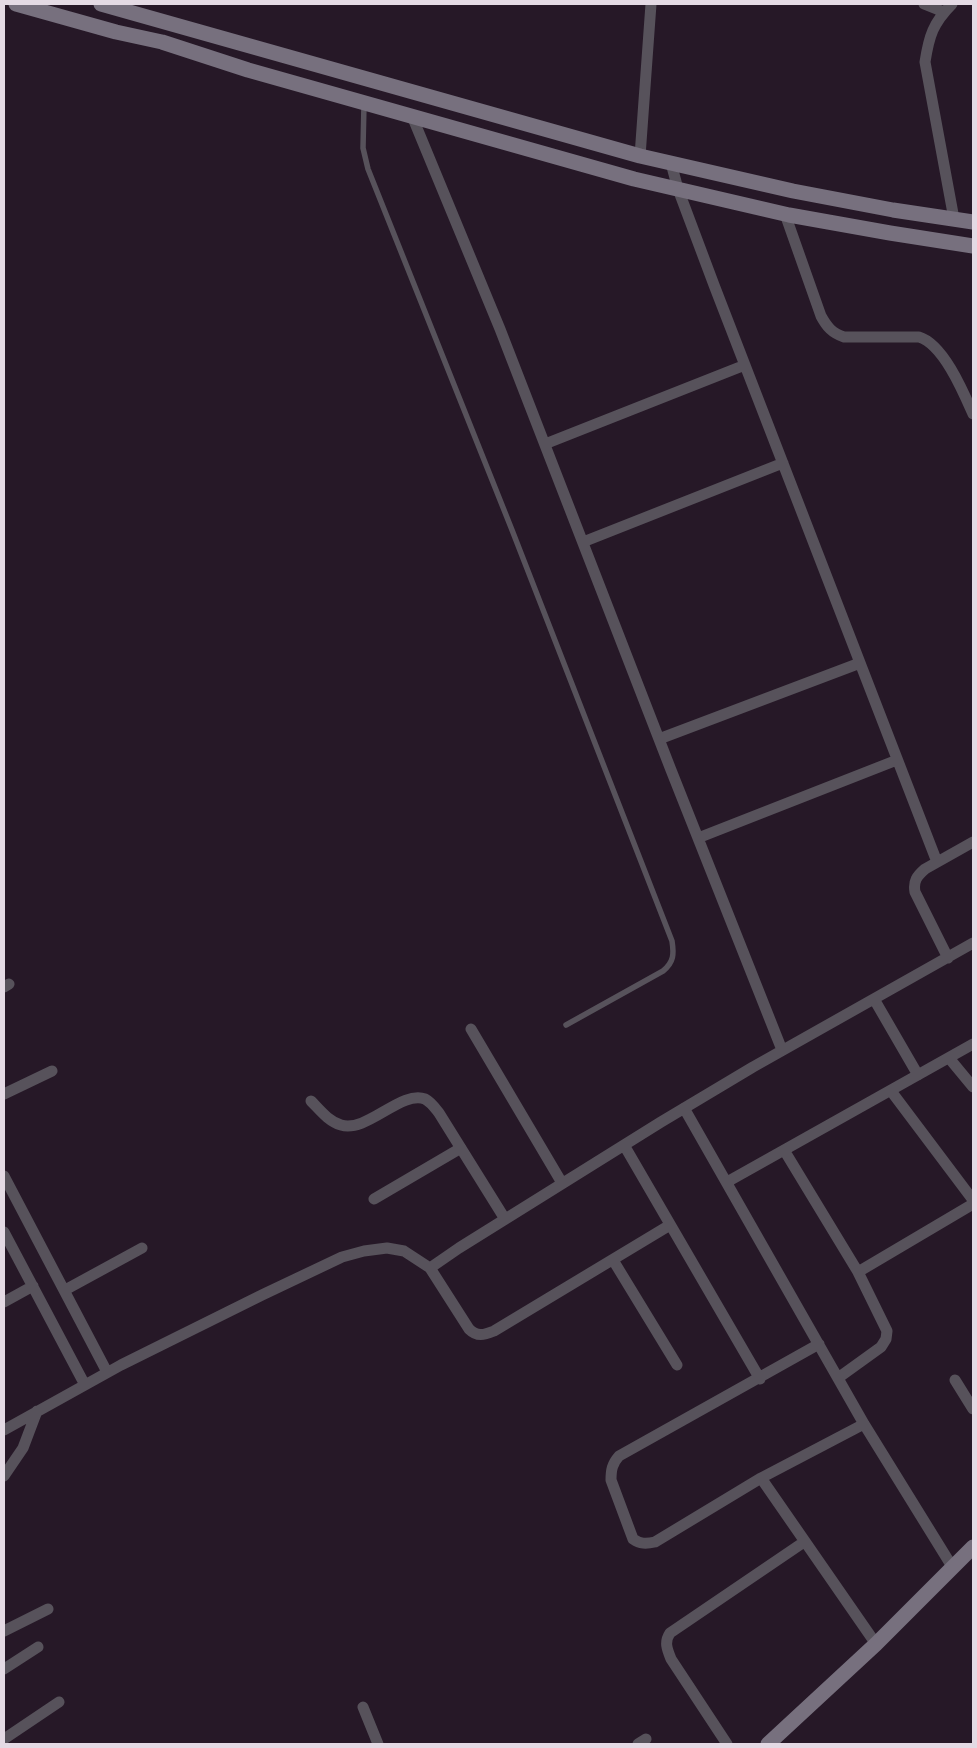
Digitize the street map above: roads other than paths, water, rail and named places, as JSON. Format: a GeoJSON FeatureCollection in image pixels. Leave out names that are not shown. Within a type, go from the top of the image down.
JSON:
{"type":"FeatureCollection","features":[{"type":"Feature","properties":{"kind":"main road"},"geometry":{"type":"LineString","coordinates":[[16,4],[116,32],[162,42],[248,70],[634,179],[785,214],[973,246]]}},
{"type":"Feature","properties":{"kind":"main road"},"geometry":{"type":"LineString","coordinates":[[101,4],[640,156],[794,192],[973,222]]}},
{"type":"Feature","properties":{"kind":"main road"},"geometry":{"type":"LineString","coordinates":[[768,1744],[876,1644],[973,1547]]}},
{"type":"Feature","properties":{"kind":"street"},"geometry":{"type":"LineString","coordinates":[[640,156],[650,4]]}},
{"type":"Feature","properties":{"kind":"street"},"geometry":{"type":"LineString","coordinates":[[924,4],[948,8],[936,23],[928,39],[925,62],[954,219]]}},
{"type":"Feature","properties":{"kind":"street"},"geometry":{"type":"LineString","coordinates":[[412,116],[500,329],[659,740],[782,1050]]}},
{"type":"Feature","properties":{"kind":"street"},"geometry":{"type":"LineString","coordinates":[[671,163],[678,189],[937,862]]}},
{"type":"Feature","properties":{"kind":"street"},"geometry":{"type":"LineString","coordinates":[[785,214],[821,316],[827,327],[844,337],[919,337],[927,340],[941,353],[969,395],[973,414]]}},
{"type":"Feature","properties":{"kind":"street"},"geometry":{"type":"LineString","coordinates":[[545,444],[745,365]]}},
{"type":"Feature","properties":{"kind":"street"},"geometry":{"type":"LineString","coordinates":[[583,542],[783,464]]}},
{"type":"Feature","properties":{"kind":"street"},"geometry":{"type":"LineString","coordinates":[[659,740],[860,663]]}},
{"type":"Feature","properties":{"kind":"street"},"geometry":{"type":"LineString","coordinates":[[698,838],[897,760]]}},
{"type":"Feature","properties":{"kind":"street"},"geometry":{"type":"LineString","coordinates":[[948,958],[915,892],[914,883],[918,874],[973,842]]}},
{"type":"Feature","properties":{"kind":"street"},"geometry":{"type":"LineString","coordinates":[[430,1268],[562,1183],[684,1108],[782,1050],[973,943]]}},
{"type":"Feature","properties":{"kind":"street"},"geometry":{"type":"LineString","coordinates":[[874,999],[918,1075]]}},
{"type":"Feature","properties":{"kind":"street"},"geometry":{"type":"LineString","coordinates":[[471,1029],[562,1183]]}},
{"type":"Feature","properties":{"kind":"street"},"geometry":{"type":"LineString","coordinates":[[727,1182],[973,1044]]}},
{"type":"Feature","properties":{"kind":"street"},"geometry":{"type":"LineString","coordinates":[[949,1058],[973,1087]]}},
{"type":"Feature","properties":{"kind":"street"},"geometry":{"type":"LineString","coordinates":[[4,1094],[52,1071]]}},
{"type":"Feature","properties":{"kind":"street"},"geometry":{"type":"LineString","coordinates":[[858,1272],[973,1202],[891,1091]]}},
{"type":"Feature","properties":{"kind":"street"},"geometry":{"type":"LineString","coordinates":[[311,1101],[328,1119],[342,1126],[358,1124],[412,1098],[424,1099],[439,1113],[505,1219]]}},
{"type":"Feature","properties":{"kind":"street"},"geometry":{"type":"LineString","coordinates":[[684,1108],[864,1424],[953,1568]]}},
{"type":"Feature","properties":{"kind":"street"},"geometry":{"type":"LineString","coordinates":[[624,1145],[760,1378]]}},
{"type":"Feature","properties":{"kind":"street"},"geometry":{"type":"LineString","coordinates":[[374,1199],[461,1148]]}},
{"type":"Feature","properties":{"kind":"street"},"geometry":{"type":"LineString","coordinates":[[784,1150],[858,1272],[884,1321],[887,1331],[886,1339],[880,1347],[838,1378]]}},
{"type":"Feature","properties":{"kind":"street"},"geometry":{"type":"LineString","coordinates":[[4,1176],[107,1372]]}},
{"type":"Feature","properties":{"kind":"street"},"geometry":{"type":"LineString","coordinates":[[4,1430],[107,1372],[342,1257],[364,1251],[387,1248],[404,1251],[430,1268],[469,1329],[474,1334],[484,1335],[494,1332],[670,1225]]}},
{"type":"Feature","properties":{"kind":"street"},"geometry":{"type":"LineString","coordinates":[[4,1232],[85,1384]]}},
{"type":"Feature","properties":{"kind":"street"},"geometry":{"type":"LineString","coordinates":[[65,1290],[142,1248]]}},
{"type":"Feature","properties":{"kind":"street"},"geometry":{"type":"LineString","coordinates":[[613,1260],[677,1365]]}},
{"type":"Feature","properties":{"kind":"street"},"geometry":{"type":"LineString","coordinates":[[4,1302],[33,1286]]}},
{"type":"Feature","properties":{"kind":"street"},"geometry":{"type":"LineString","coordinates":[[819,1344],[619,1456],[613,1463],[611,1480],[633,1539],[648,1544],[654,1542],[760,1478],[864,1424]]}},
{"type":"Feature","properties":{"kind":"street"},"geometry":{"type":"LineString","coordinates":[[955,1380],[973,1409]]}},
{"type":"Feature","properties":{"kind":"street"},"geometry":{"type":"LineString","coordinates":[[4,1476],[23,1448],[37,1412]]}},
{"type":"Feature","properties":{"kind":"street"},"geometry":{"type":"LineString","coordinates":[[760,1478],[876,1644]]}},
{"type":"Feature","properties":{"kind":"street"},"geometry":{"type":"LineString","coordinates":[[727,1744],[671,1659],[666,1645],[666,1638],[670,1633],[804,1542]]}},
{"type":"Feature","properties":{"kind":"street"},"geometry":{"type":"LineString","coordinates":[[4,1631],[48,1609]]}},
{"type":"Feature","properties":{"kind":"street"},"geometry":{"type":"LineString","coordinates":[[4,1669],[38,1647]]}},
{"type":"Feature","properties":{"kind":"street"},"geometry":{"type":"LineString","coordinates":[[4,1739],[59,1702]]}},
{"type":"Feature","properties":{"kind":"street"},"geometry":{"type":"LineString","coordinates":[[363,1707],[378,1744]]}},
{"type":"Feature","properties":{"kind":"lane"},"geometry":{"type":"LineString","coordinates":[[364,102],[363,148],[368,169],[672,942],[674,955],[670,966],[566,1026]]}}]}
